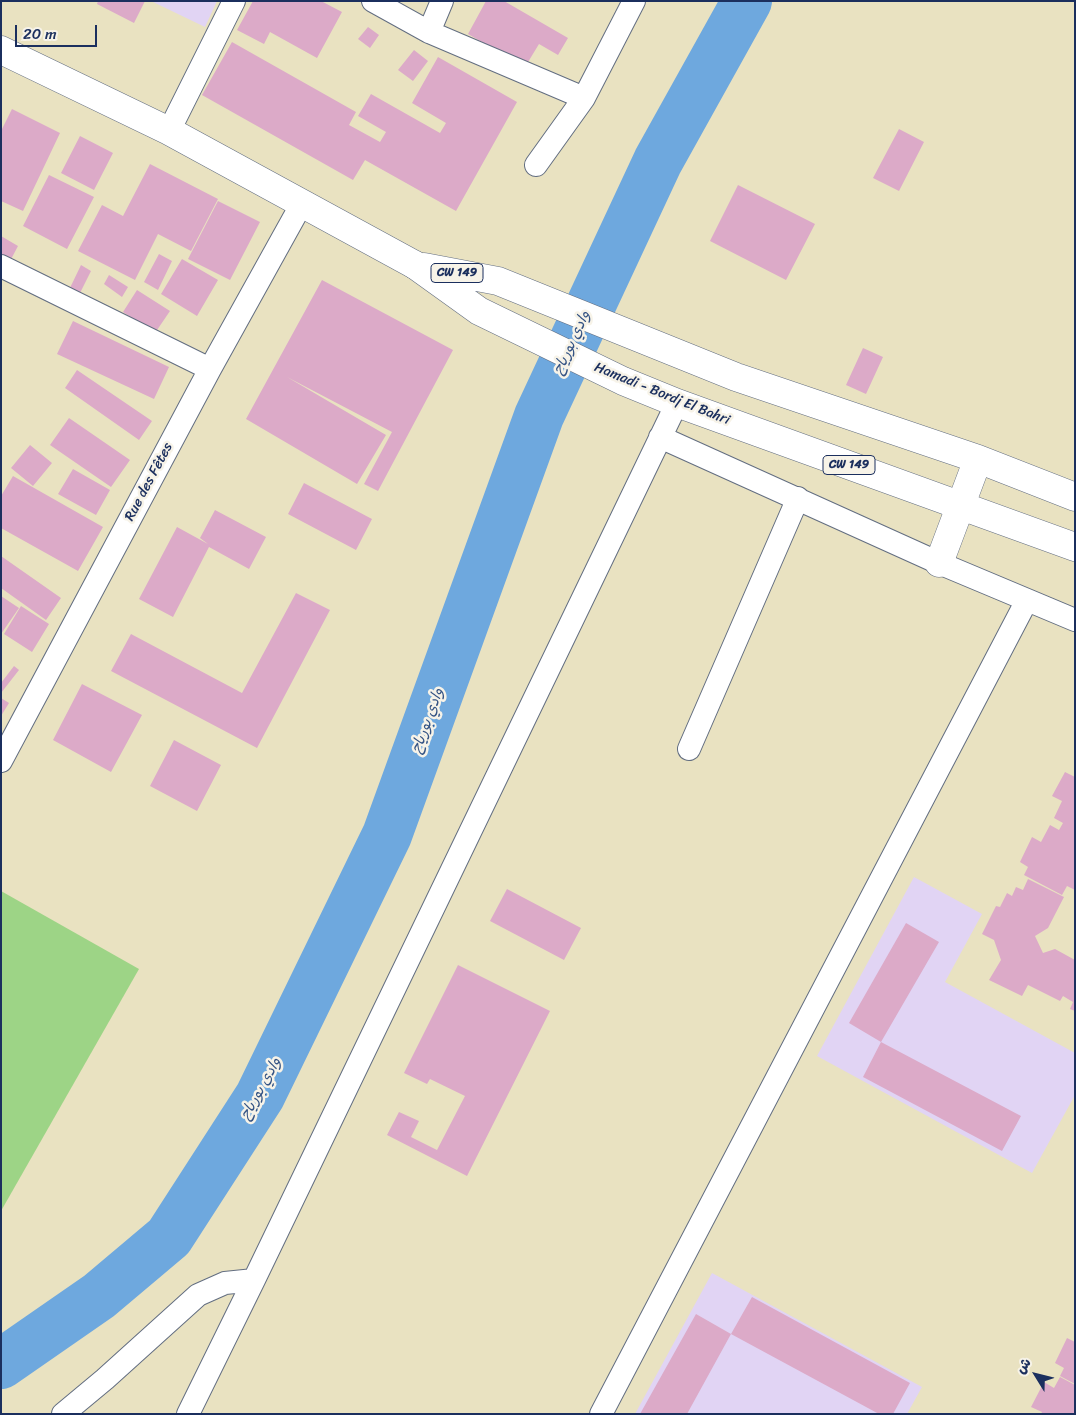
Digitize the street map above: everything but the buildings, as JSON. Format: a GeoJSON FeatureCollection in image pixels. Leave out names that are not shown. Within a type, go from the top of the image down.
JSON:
{"type":"FeatureCollection","features":[{"type":"Feature","properties":{"kind":"main road","name":"CW 149"},"geometry":{"type":"LineString","coordinates":[[1,50],[169,131],[301,205],[415,265],[498,282],[736,377],[978,459],[1075,497]]}},
{"type":"Feature","properties":{"kind":"main road","name":"Hamadi - Bordj El Bahri"},"geometry":{"type":"LineString","coordinates":[[415,265],[479,311],[623,381],[677,403],[1075,547]]}},
{"type":"Feature","properties":{"kind":"main road"},"geometry":{"type":"LineString","coordinates":[[939,563],[978,459]]}},
{"type":"Feature","properties":{"kind":"street"},"geometry":{"type":"LineString","coordinates":[[169,131],[234,1]]}},
{"type":"Feature","properties":{"kind":"street"},"geometry":{"type":"LineString","coordinates":[[373,1],[429,32],[584,98]]}},
{"type":"Feature","properties":{"kind":"street"},"geometry":{"type":"LineString","coordinates":[[429,32],[442,1]]}},
{"type":"Feature","properties":{"kind":"street"},"geometry":{"type":"LineString","coordinates":[[536,165],[584,98],[634,1]]}},
{"type":"Feature","properties":{"kind":"street","name":"Rue des Fêtes"},"geometry":{"type":"LineString","coordinates":[[2,755],[210,369],[301,205]]}},
{"type":"Feature","properties":{"kind":"street"},"geometry":{"type":"LineString","coordinates":[[1,266],[210,369]]}},
{"type":"Feature","properties":{"kind":"street"},"geometry":{"type":"LineString","coordinates":[[188,1414],[677,403]]}},
{"type":"Feature","properties":{"kind":"street"},"geometry":{"type":"LineString","coordinates":[[660,437],[939,563],[1075,620]]}},
{"type":"Feature","properties":{"kind":"street"},"geometry":{"type":"LineString","coordinates":[[689,749],[798,498]]}},
{"type":"Feature","properties":{"kind":"street"},"geometry":{"type":"LineString","coordinates":[[601,1414],[1027,600]]}},
{"type":"Feature","properties":{"kind":"street"},"geometry":{"type":"LineString","coordinates":[[63,1414],[105,1379],[198,1295],[225,1283],[254,1280]]}},
{"type":"Feature","properties":{"kind":"shaded area"},"geometry":{"type":"Polygon","coordinates":[[[151,1],[217,1],[205,27],[151,1]]]}},
{"type":"Feature","properties":{"kind":"shaded area"},"geometry":{"type":"Polygon","coordinates":[[[914,877],[982,914],[945,982],[1075,1053],[1075,1095],[1032,1173],[817,1056],[914,877]]]}},
{"type":"Feature","properties":{"kind":"shaded area"},"geometry":{"type":"Polygon","coordinates":[[[712,1273],[922,1387],[907,1414],[635,1414],[712,1273]]]}},
{"type":"Feature","properties":{"kind":"green space"},"geometry":{"type":"Polygon","coordinates":[[[1,891],[139,969],[1,1211],[1,891]]]}},
{"type":"Feature","properties":{"kind":"waterway","name":"وادي بورياح"},"geometry":{"type":"LineString","coordinates":[[1,1364],[99,1296],[169,1237],[260,1096],[387,835],[539,416],[658,161],[747,1]]}}]}
